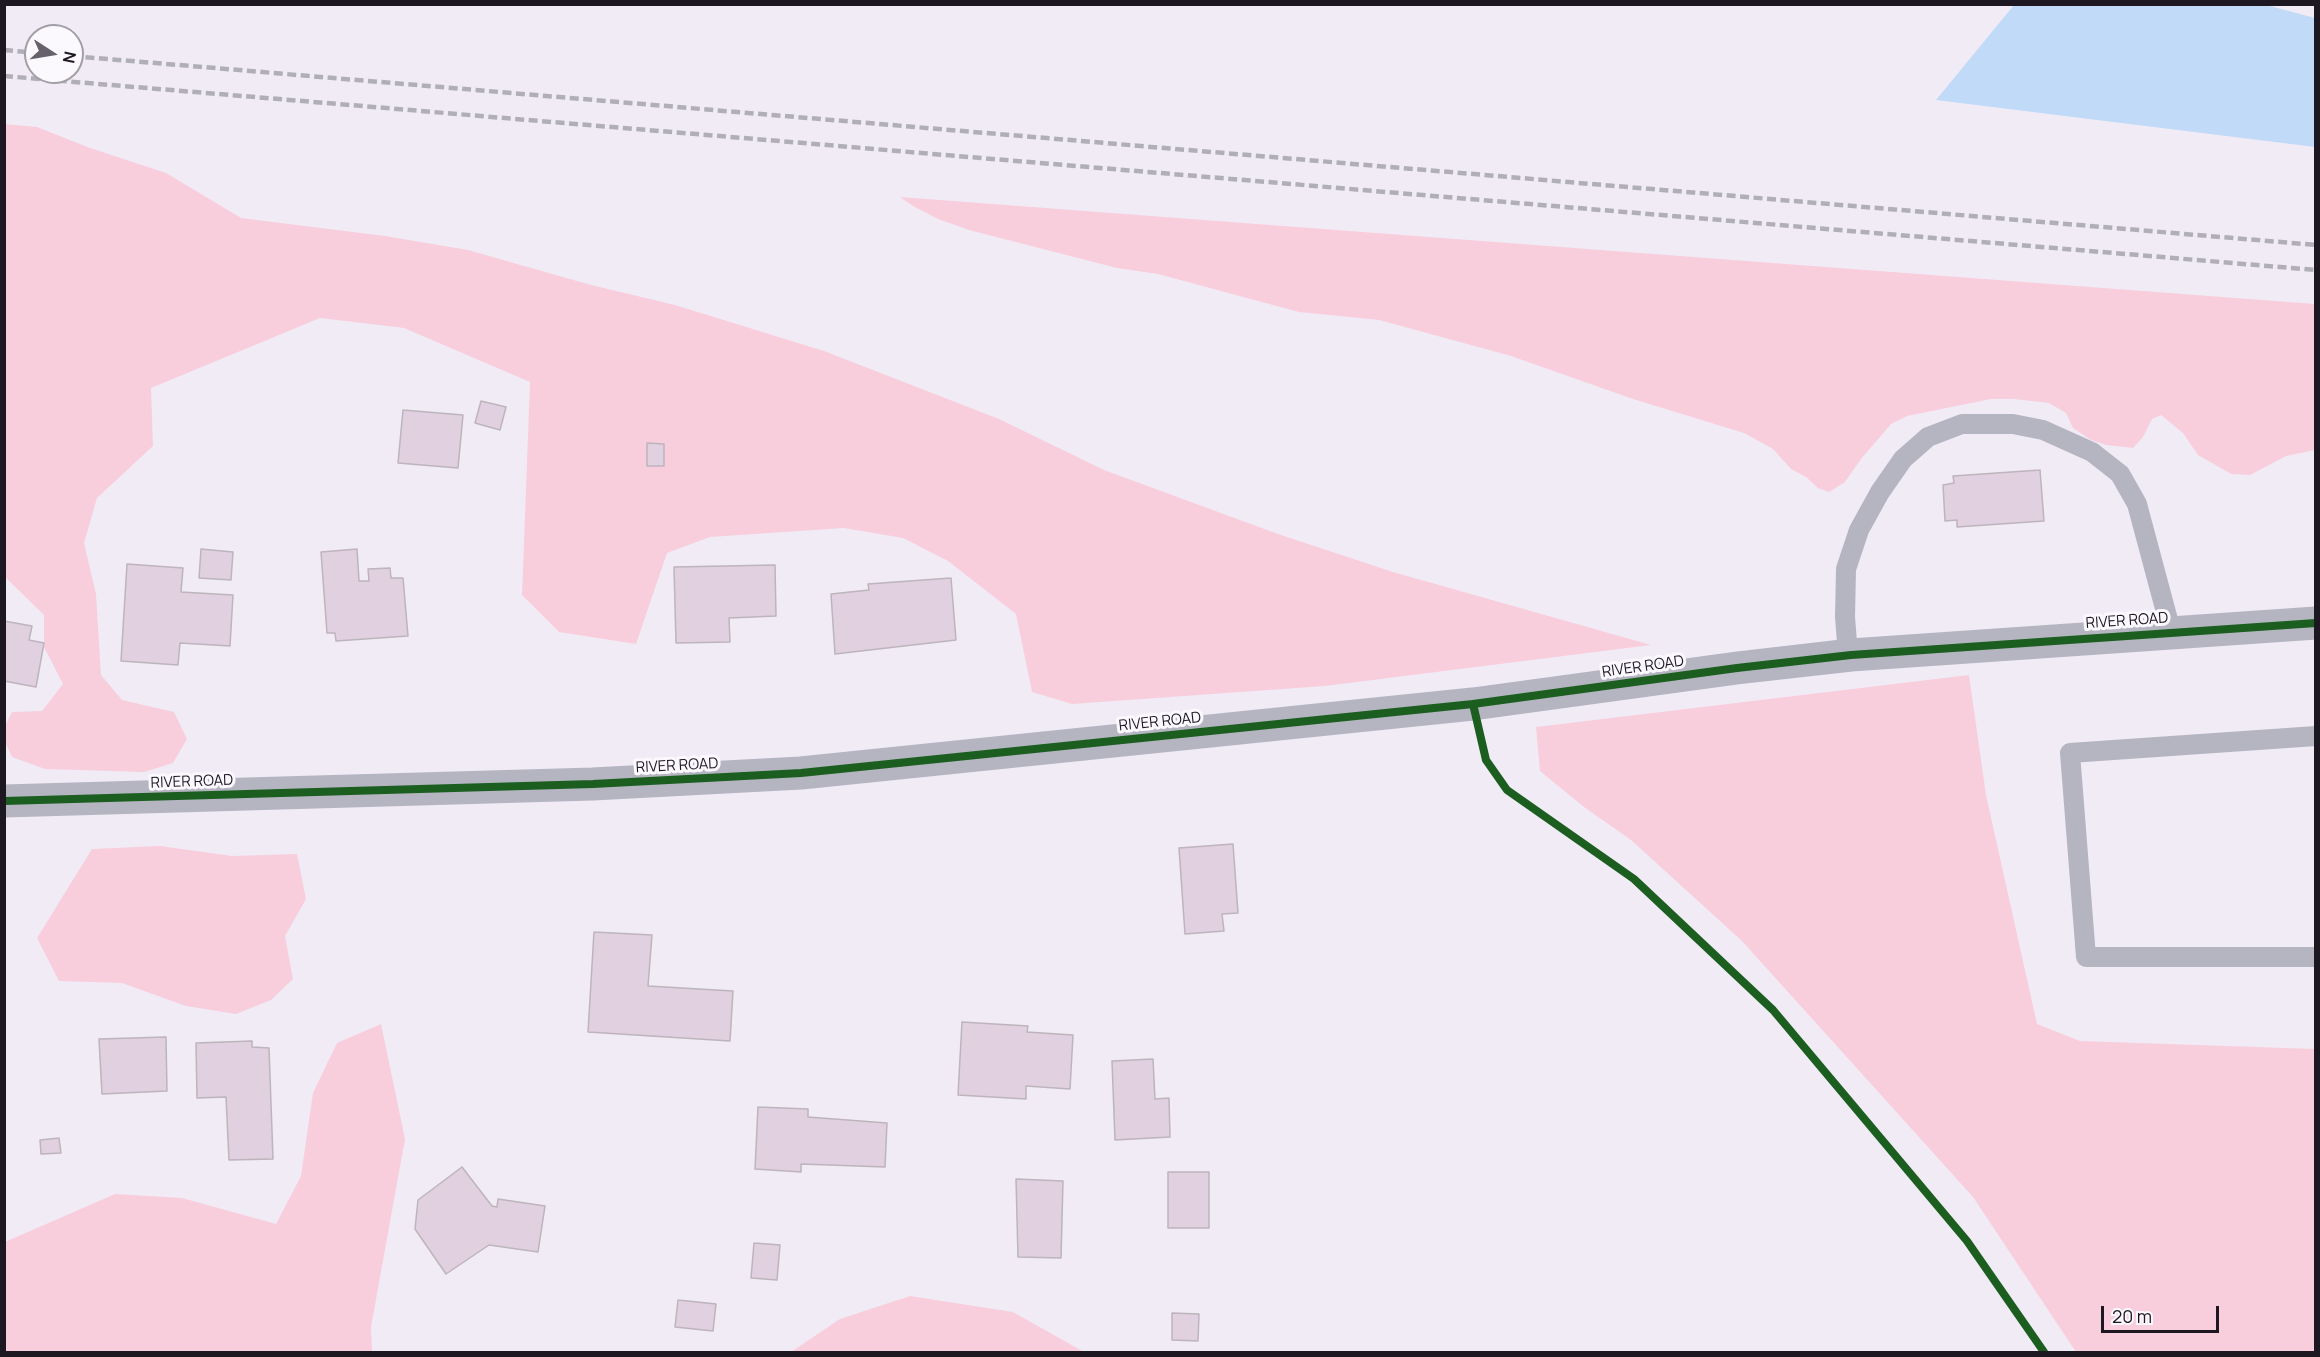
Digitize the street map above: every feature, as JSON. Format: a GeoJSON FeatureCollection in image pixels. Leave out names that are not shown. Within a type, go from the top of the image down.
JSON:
{"type":"FeatureCollection","features":[{"type":"Feature","properties":{"kind":"street","name":"RIVER ROAD"},"geometry":{"type":"LineString","coordinates":[[4,801],[593,784],[801,773],[1473,704],[1848,655],[2171,631],[2316,623]]}},
{"type":"Feature","properties":{"kind":"lane"},"geometry":{"type":"LineString","coordinates":[[1848,655],[1845,617],[1846,569],[1859,530],[1880,492],[1903,459],[1928,437],[1962,424],[2013,424],[2043,430],[2092,452],[2120,474],[2137,504],[2171,631]]}},
{"type":"Feature","properties":{"kind":"lane"},"geometry":{"type":"LineString","coordinates":[[2316,736],[2070,753],[2086,957],[2316,957]]}},
{"type":"Feature","properties":{"kind":"shaded area"},"geometry":{"type":"Polygon","coordinates":[[[4,124],[37,127],[90,148],[166,173],[241,218],[385,236],[468,250],[591,285],[675,305],[824,351],[999,419],[1104,470],[1278,534],[1393,572],[1651,645],[1325,686],[1072,704],[1032,692],[1016,614],[948,561],[903,538],[844,528],[710,537],[667,553],[636,644],[559,632],[522,595],[530,382],[404,328],[320,318],[151,388],[153,446],[97,498],[84,543],[96,594],[101,675],[122,700],[174,712],[187,739],[173,763],[144,772],[45,769],[12,757],[5,742],[5,726],[12,712],[42,711],[63,684],[44,647],[44,615],[5,577],[4,124]]]}},
{"type":"Feature","properties":{"kind":"shaded area"},"geometry":{"type":"Polygon","coordinates":[[[900,197],[2315,304],[2315,450],[2286,456],[2250,475],[2231,474],[2198,455],[2183,433],[2161,415],[2152,419],[2143,437],[2133,448],[2106,445],[2091,440],[2073,428],[2066,413],[2049,403],[1991,399],[1907,416],[1891,424],[1845,482],[1829,492],[1818,488],[1806,477],[1791,469],[1773,449],[1744,433],[1633,399],[1511,356],[1379,320],[1299,312],[1158,274],[1117,268],[969,230],[938,219],[900,197]]]}},
{"type":"Feature","properties":{"kind":"shaded area"},"geometry":{"type":"Polygon","coordinates":[[[1969,675],[1986,795],[2037,1024],[2080,1041],[2315,1049],[2315,1352],[2076,1352],[1973,1197],[1742,941],[1631,840],[1584,807],[1540,771],[1536,727],[1969,675]]]}},
{"type":"Feature","properties":{"kind":"shaded area"},"geometry":{"type":"Polygon","coordinates":[[[160,846],[232,856],[297,854],[306,899],[285,936],[293,979],[271,1000],[236,1014],[186,1006],[122,983],[59,981],[37,938],[92,849],[160,846]]]}},
{"type":"Feature","properties":{"kind":"shaded area"},"geometry":{"type":"Polygon","coordinates":[[[381,1024],[405,1139],[371,1327],[372,1352],[5,1352],[5,1242],[115,1194],[182,1198],[276,1224],[301,1176],[313,1093],[337,1043],[381,1024]]]}},
{"type":"Feature","properties":{"kind":"shaded area"},"geometry":{"type":"Polygon","coordinates":[[[910,1296],[1013,1312],[1084,1352],[791,1352],[840,1319],[910,1296]]]}},
{"type":"Feature","properties":{"kind":"water"},"geometry":{"type":"Polygon","coordinates":[[[2014,5],[2266,5],[2315,18],[2315,147],[1936,100],[2014,5]]]}},
{"type":"Feature","properties":{"kind":"building"},"geometry":{"type":"Polygon","coordinates":[[[481,401],[506,407],[500,430],[475,423],[481,401]]]}},
{"type":"Feature","properties":{"kind":"building"},"geometry":{"type":"Polygon","coordinates":[[[403,410],[463,415],[458,468],[398,463],[403,410]]]}},
{"type":"Feature","properties":{"kind":"building"},"geometry":{"type":"Polygon","coordinates":[[[647,443],[664,444],[664,466],[647,466],[647,443]]]}},
{"type":"Feature","properties":{"kind":"building"},"geometry":{"type":"Polygon","coordinates":[[[2040,470],[2044,521],[1957,527],[1957,520],[1945,521],[1943,485],[1954,483],[1953,476],[2040,470]]]}},
{"type":"Feature","properties":{"kind":"building"},"geometry":{"type":"Polygon","coordinates":[[[201,549],[233,552],[231,580],[199,578],[201,549]]]}},
{"type":"Feature","properties":{"kind":"building"},"geometry":{"type":"Polygon","coordinates":[[[357,549],[359,581],[369,581],[368,569],[390,568],[391,578],[403,578],[408,636],[336,641],[335,633],[327,633],[321,552],[357,549]]]}},
{"type":"Feature","properties":{"kind":"building"},"geometry":{"type":"Polygon","coordinates":[[[127,564],[183,568],[181,592],[233,595],[230,646],[180,643],[178,665],[121,661],[127,564]]]}},
{"type":"Feature","properties":{"kind":"building"},"geometry":{"type":"Polygon","coordinates":[[[775,565],[776,616],[729,618],[730,642],[676,643],[674,567],[775,565]]]}},
{"type":"Feature","properties":{"kind":"building"},"geometry":{"type":"Polygon","coordinates":[[[951,578],[956,640],[835,654],[831,594],[869,590],[868,584],[951,578]]]}},
{"type":"Feature","properties":{"kind":"building"},"geometry":{"type":"Polygon","coordinates":[[[4,621],[32,626],[29,640],[44,643],[36,687],[4,681],[4,621]]]}},
{"type":"Feature","properties":{"kind":"building"},"geometry":{"type":"Polygon","coordinates":[[[1233,844],[1238,913],[1222,914],[1224,931],[1185,934],[1179,848],[1233,844]]]}},
{"type":"Feature","properties":{"kind":"building"},"geometry":{"type":"Polygon","coordinates":[[[594,932],[652,935],[648,986],[733,991],[730,1041],[588,1032],[594,932]]]}},
{"type":"Feature","properties":{"kind":"building"},"geometry":{"type":"Polygon","coordinates":[[[962,1022],[1028,1026],[1027,1032],[1073,1035],[1070,1089],[1026,1086],[1026,1099],[958,1095],[962,1022]]]}},
{"type":"Feature","properties":{"kind":"building"},"geometry":{"type":"Polygon","coordinates":[[[166,1037],[167,1091],[102,1094],[99,1039],[166,1037]]]}},
{"type":"Feature","properties":{"kind":"building"},"geometry":{"type":"Polygon","coordinates":[[[252,1041],[252,1047],[269,1048],[273,1159],[229,1160],[226,1097],[197,1098],[196,1043],[252,1041]]]}},
{"type":"Feature","properties":{"kind":"building"},"geometry":{"type":"Polygon","coordinates":[[[1153,1059],[1155,1099],[1169,1098],[1170,1137],[1115,1140],[1112,1061],[1153,1059]]]}},
{"type":"Feature","properties":{"kind":"building"},"geometry":{"type":"Polygon","coordinates":[[[758,1107],[808,1109],[808,1117],[887,1123],[885,1167],[801,1164],[801,1172],[755,1169],[758,1107]]]}},
{"type":"Feature","properties":{"kind":"building"},"geometry":{"type":"Polygon","coordinates":[[[59,1138],[61,1153],[41,1154],[40,1140],[59,1138]]]}},
{"type":"Feature","properties":{"kind":"building"},"geometry":{"type":"Polygon","coordinates":[[[462,1167],[492,1206],[497,1207],[498,1199],[545,1206],[538,1252],[489,1245],[446,1274],[415,1229],[418,1200],[462,1167]]]}},
{"type":"Feature","properties":{"kind":"building"},"geometry":{"type":"Polygon","coordinates":[[[1168,1172],[1209,1172],[1209,1228],[1168,1228],[1168,1172]]]}},
{"type":"Feature","properties":{"kind":"building"},"geometry":{"type":"Polygon","coordinates":[[[1016,1179],[1063,1181],[1061,1258],[1018,1257],[1016,1179]]]}},
{"type":"Feature","properties":{"kind":"building"},"geometry":{"type":"Polygon","coordinates":[[[754,1243],[780,1245],[777,1280],[751,1278],[754,1243]]]}},
{"type":"Feature","properties":{"kind":"building"},"geometry":{"type":"Polygon","coordinates":[[[678,1300],[716,1304],[713,1331],[675,1327],[678,1300]]]}},
{"type":"Feature","properties":{"kind":"building"},"geometry":{"type":"Polygon","coordinates":[[[1172,1313],[1199,1314],[1198,1341],[1172,1340],[1172,1313]]]}},
{"type":"Feature","properties":{"kind":"railway"},"geometry":{"type":"LineString","coordinates":[[4,50],[24,52]]}},
{"type":"Feature","properties":{"kind":"railway"},"geometry":{"type":"LineString","coordinates":[[84,57],[2316,245]]}},
{"type":"Feature","properties":{"kind":"railway"},"geometry":{"type":"LineString","coordinates":[[4,76],[2316,270]]}},
{"type":"Feature","properties":{"kind":"cycle path"},"geometry":{"type":"LineString","coordinates":[[4,801],[593,784],[801,773],[1473,704],[1851,655],[2316,623]]}},
{"type":"Feature","properties":{"kind":"cycle path"},"geometry":{"type":"LineString","coordinates":[[1473,704],[1486,760],[1507,790],[1634,879],[1773,1010],[1967,1241],[2044,1352]]}}]}
